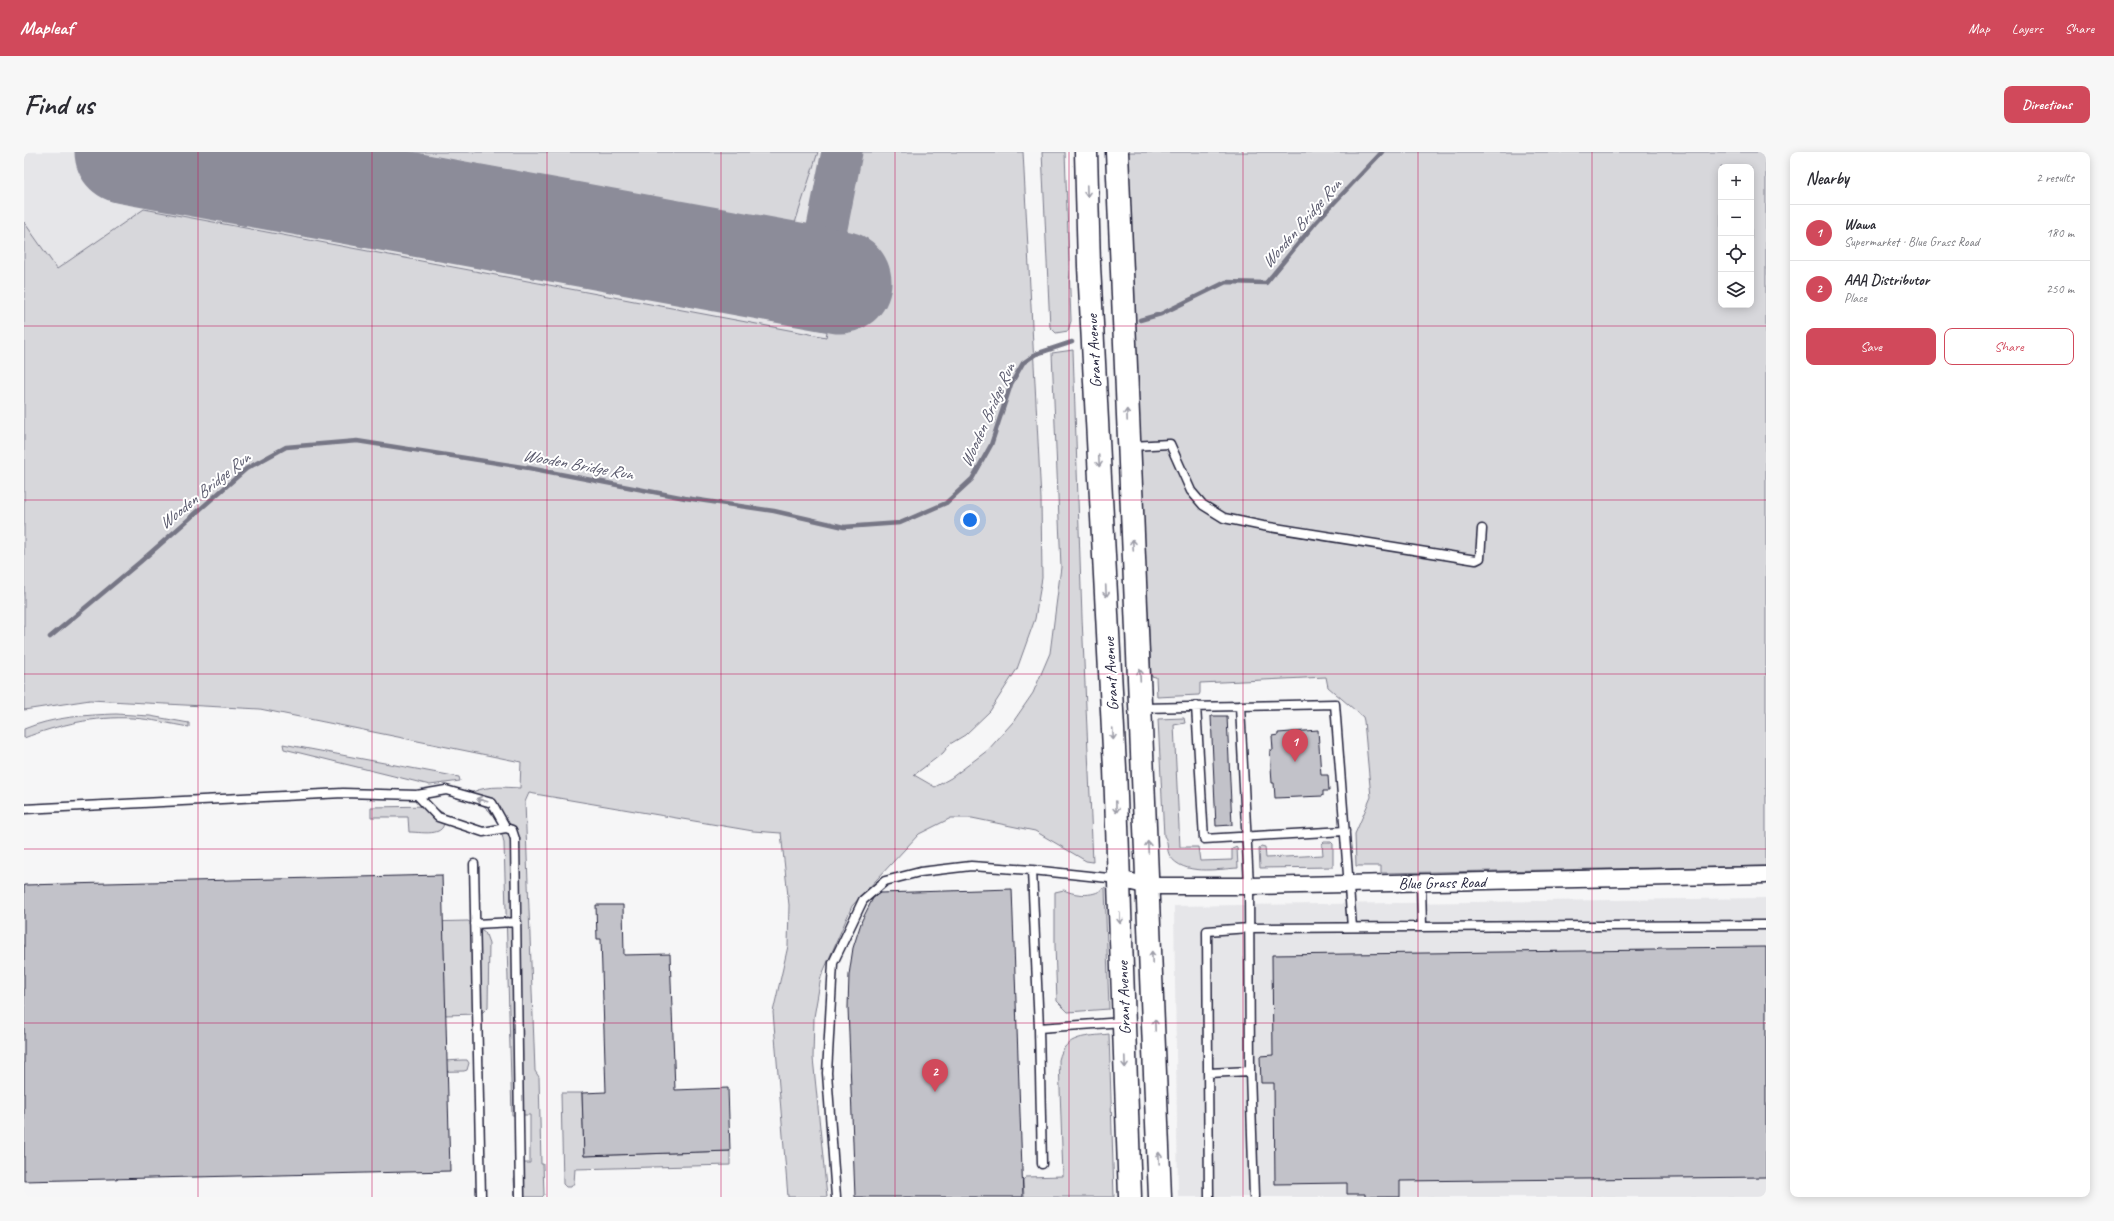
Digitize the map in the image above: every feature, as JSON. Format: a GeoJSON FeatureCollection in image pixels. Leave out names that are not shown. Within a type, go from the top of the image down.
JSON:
{"type":"FeatureCollection","features":[{"type":"Feature","properties":{"kind":"main road","name":"Grant Avenue"},"geometry":{"type":"LineString","coordinates":[[1086,152],[1089,266],[1115,768],[1130,1197]]}},
{"type":"Feature","properties":{"kind":"main road","name":"Grant Avenue"},"geometry":{"type":"LineString","coordinates":[[1116,152],[1128,446],[1150,886],[1160,1197]]}},
{"type":"Feature","properties":{"kind":"street","name":"Blue Grass Road"},"geometry":{"type":"LineString","coordinates":[[1119,879],[1150,886],[1249,886],[1766,875]]}},
{"type":"Feature","properties":{"kind":"lane"},"geometry":{"type":"LineString","coordinates":[[1128,446],[1170,444],[1191,491],[1203,505],[1224,518],[1263,526],[1476,560],[1480,558],[1482,530]]}},
{"type":"Feature","properties":{"kind":"lane"},"geometry":{"type":"LineString","coordinates":[[1141,708],[1335,704],[1352,927]]}},
{"type":"Feature","properties":{"kind":"lane"},"geometry":{"type":"LineString","coordinates":[[1196,706],[1204,839],[1344,832]]}},
{"type":"Feature","properties":{"kind":"lane"},"geometry":{"type":"LineString","coordinates":[[1240,706],[1249,886],[1250,1071],[1254,1197]]}},
{"type":"Feature","properties":{"kind":"lane"},"geometry":{"type":"LineString","coordinates":[[24,809],[343,793],[417,795],[446,790],[492,803],[506,828]]}},
{"type":"Feature","properties":{"kind":"lane"},"geometry":{"type":"LineString","coordinates":[[417,795],[438,817],[484,832],[506,828],[512,830],[516,839],[520,1197]]}},
{"type":"Feature","properties":{"kind":"lane"},"geometry":{"type":"LineString","coordinates":[[474,864],[481,1197]]}},
{"type":"Feature","properties":{"kind":"lane"},"geometry":{"type":"LineString","coordinates":[[836,1197],[827,1073],[833,963],[863,900],[885,881],[920,872],[971,866],[1032,870],[1119,879]]}},
{"type":"Feature","properties":{"kind":"lane"},"geometry":{"type":"LineString","coordinates":[[1032,870],[1039,1028],[1042,1164]]}},
{"type":"Feature","properties":{"kind":"lane"},"geometry":{"type":"LineString","coordinates":[[1421,882],[1422,927]]}},
{"type":"Feature","properties":{"kind":"lane"},"geometry":{"type":"LineString","coordinates":[[475,924],[516,922]]}},
{"type":"Feature","properties":{"kind":"lane"},"geometry":{"type":"LineString","coordinates":[[1209,1197],[1207,931],[1249,928],[1766,925]]}},
{"type":"Feature","properties":{"kind":"lane"},"geometry":{"type":"LineString","coordinates":[[1039,1028],[1124,1022]]}},
{"type":"Feature","properties":{"kind":"lane"},"geometry":{"type":"LineString","coordinates":[[1208,1073],[1250,1071]]}},
{"type":"Feature","properties":{"kind":"shaded area"},"geometry":{"type":"Polygon","coordinates":[[[24,152],[1010,152],[1023,284],[24,604],[24,152]]]}},
{"type":"Feature","properties":{"kind":"shaded area"},"geometry":{"type":"Polygon","coordinates":[[[408,152],[818,152],[795,223],[408,152]]]}},
{"type":"Feature","properties":{"kind":"shaded area"},"geometry":{"type":"Polygon","coordinates":[[[860,152],[1023,152],[1041,499],[1042,578],[1035,619],[1017,669],[990,711],[965,735],[950,744],[943,753],[914,775],[935,787],[951,778],[988,750],[1013,722],[1033,693],[1050,653],[1061,567],[1052,353],[1073,350],[1082,618],[1093,862],[1086,861],[1035,831],[972,818],[951,818],[919,834],[852,906],[821,977],[814,1017],[813,1058],[827,1197],[788,1197],[773,1012],[788,946],[789,905],[781,833],[753,831],[529,793],[525,802],[535,1071],[539,1077],[541,1164],[543,1164],[544,1195],[542,1197],[515,1197],[514,1178],[522,1177],[522,1163],[530,1163],[530,1115],[512,1115],[504,843],[502,834],[492,814],[475,799],[467,795],[486,788],[520,788],[521,762],[260,709],[90,700],[24,710],[24,222],[57,269],[144,209],[826,337],[860,152]]]}},
{"type":"Feature","properties":{"kind":"shaded area"},"geometry":{"type":"Polygon","coordinates":[[[1042,152],[1065,152],[1071,321],[1068,331],[1056,333],[1050,327],[1042,152]]]}},
{"type":"Feature","properties":{"kind":"shaded area"},"geometry":{"type":"Polygon","coordinates":[[[1128,152],[1766,152],[1766,866],[1381,873],[1381,866],[1356,866],[1355,834],[1371,797],[1364,721],[1363,717],[1328,687],[1326,677],[1200,683],[1199,695],[1157,697],[1156,677],[1151,676],[1134,333],[1128,152]]]}},
{"type":"Feature","properties":{"kind":"shaded area"},"geometry":{"type":"Polygon","coordinates":[[[116,714],[150,716],[189,723],[189,727],[153,720],[104,718],[63,725],[24,738],[24,729],[46,722],[81,716],[116,714]]]}},
{"type":"Feature","properties":{"kind":"shaded area"},"geometry":{"type":"Polygon","coordinates":[[[1184,718],[1185,723],[1174,725],[1180,847],[1198,847],[1200,861],[1232,860],[1232,849],[1237,847],[1238,868],[1211,870],[1192,869],[1176,862],[1169,854],[1164,836],[1158,719],[1184,718]]]}},
{"type":"Feature","properties":{"kind":"shaded area"},"geometry":{"type":"Polygon","coordinates":[[[283,744],[459,777],[460,781],[430,785],[284,749],[283,744]]]}},
{"type":"Feature","properties":{"kind":"shaded area"},"geometry":{"type":"Polygon","coordinates":[[[432,806],[443,813],[444,821],[443,827],[434,832],[409,832],[408,817],[371,817],[371,807],[432,806]]]}},
{"type":"Feature","properties":{"kind":"shaded area"},"geometry":{"type":"Polygon","coordinates":[[[1324,842],[1331,842],[1333,844],[1333,867],[1260,868],[1259,849],[1261,846],[1265,847],[1266,858],[1323,855],[1322,844],[1324,842]]]}},
{"type":"Feature","properties":{"kind":"shaded area"},"geometry":{"type":"Polygon","coordinates":[[[1105,887],[1109,1009],[1068,1012],[1057,1001],[1055,892],[1064,890],[1080,894],[1091,894],[1096,893],[1105,887]]]}},
{"type":"Feature","properties":{"kind":"shaded area"},"geometry":{"type":"Polygon","coordinates":[[[1766,898],[1766,1197],[1178,1197],[1174,906],[1766,898]]]}},
{"type":"Feature","properties":{"kind":"shaded area"},"geometry":{"type":"Polygon","coordinates":[[[468,921],[485,932],[489,943],[488,1007],[483,1012],[476,1014],[414,1016],[424,922],[468,921]]]}},
{"type":"Feature","properties":{"kind":"shaded area"},"geometry":{"type":"Polygon","coordinates":[[[1109,1034],[1114,1197],[1024,1197],[1023,1180],[1026,1177],[1063,1176],[1059,1060],[1062,1052],[1066,1045],[1078,1038],[1109,1034]]]}},
{"type":"Feature","properties":{"kind":"shaded area"},"geometry":{"type":"Polygon","coordinates":[[[467,1060],[469,1063],[467,1070],[464,1071],[415,1072],[427,1062],[467,1060]]]}},
{"type":"Feature","properties":{"kind":"shaded area"},"geometry":{"type":"Polygon","coordinates":[[[561,1093],[582,1093],[584,1156],[730,1151],[730,1165],[575,1169],[574,1183],[571,1187],[566,1187],[563,1184],[561,1093]]]}},
{"type":"Feature","properties":{"kind":"building"},"geometry":{"type":"Polygon","coordinates":[[[1211,716],[1227,716],[1232,825],[1216,826],[1211,716]]]}},
{"type":"Feature","properties":{"kind":"building"},"geometry":{"type":"Polygon","coordinates":[[[1318,730],[1321,775],[1328,775],[1329,791],[1323,791],[1323,796],[1275,798],[1274,783],[1272,783],[1270,750],[1273,750],[1272,736],[1278,735],[1278,733],[1318,730]]]}},
{"type":"Feature","properties":{"kind":"building"},"geometry":{"type":"Polygon","coordinates":[[[442,875],[450,1171],[24,1181],[24,885],[442,875]]]}},
{"type":"Feature","properties":{"kind":"building"},"geometry":{"type":"Polygon","coordinates":[[[1012,889],[1023,1197],[855,1197],[848,1007],[849,975],[853,948],[862,920],[873,898],[880,893],[1012,889]]]}},
{"type":"Feature","properties":{"kind":"building"},"geometry":{"type":"Polygon","coordinates":[[[596,905],[623,905],[624,955],[670,954],[675,1090],[728,1088],[730,1151],[584,1156],[582,1093],[606,1092],[601,939],[597,939],[596,905]]]}},
{"type":"Feature","properties":{"kind":"building"},"geometry":{"type":"Polygon","coordinates":[[[1766,947],[1766,1177],[1400,1181],[1400,1197],[1365,1197],[1365,1194],[1347,1194],[1347,1183],[1275,1184],[1274,1083],[1261,1083],[1260,1056],[1273,1055],[1272,955],[1656,950],[1658,948],[1766,947]]]}},
{"type":"Feature","properties":{"kind":"waterway","name":"Wooden Bridge Run"},"geometry":{"type":"LineString","coordinates":[[1140,320],[1161,314],[1226,282],[1266,283],[1316,222],[1382,152]]}},
{"type":"Feature","properties":{"kind":"waterway","name":"Wooden Bridge Run"},"geometry":{"type":"LineString","coordinates":[[50,637],[140,562],[246,469],[286,447],[357,441],[529,468],[685,498],[774,511],[844,527],[900,523],[946,503],[972,479],[991,445],[1011,384],[1023,363],[1036,354],[1072,342]]}},
{"type":"Feature","properties":{"kind":"taxiway"},"geometry":{"type":"LineString","coordinates":[[190,152],[201,160],[232,172]]}},
{"type":"Feature","properties":{"kind":"taxiway"},"geometry":{"type":"LineString","coordinates":[[817,278],[842,152]]}},
{"type":"Feature","properties":{"kind":"runway"},"geometry":{"type":"LineString","coordinates":[[126,152],[840,282]]}},
{"type":"Feature","properties":{"kind":"place","name":"Wawa"},"geometry":{"type":"Point","coordinates":[1295,762]}},
{"type":"Feature","properties":{"kind":"place","name":"AAA Distributor"},"geometry":{"type":"Point","coordinates":[935,1092]}}]}
